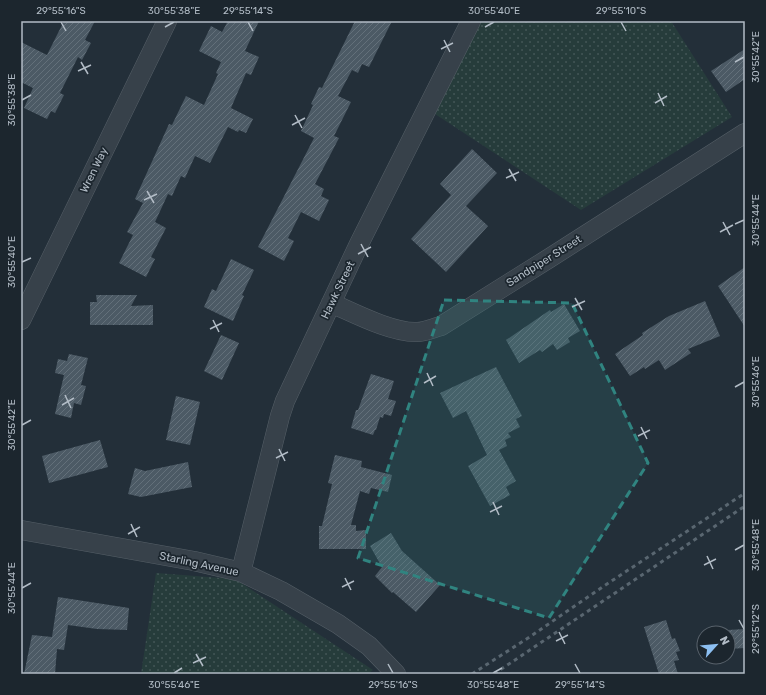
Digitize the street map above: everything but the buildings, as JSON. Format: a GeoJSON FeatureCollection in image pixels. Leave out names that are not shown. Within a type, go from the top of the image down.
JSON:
{"type":"FeatureCollection","features":[{"type":"Feature","properties":{"kind":"street","name":"Wren Way"},"geometry":{"type":"LineString","coordinates":[[21,320],[167,21]]}},
{"type":"Feature","properties":{"kind":"street","name":"Hawk Street"},"geometry":{"type":"LineString","coordinates":[[241,572],[281,410],[291,386],[471,21]]}},
{"type":"Feature","properties":{"kind":"street","name":"Sandpiper Street"},"geometry":{"type":"LineString","coordinates":[[331,303],[382,325],[409,332],[424,332],[441,326],[745,133]]}},
{"type":"Feature","properties":{"kind":"street","name":"Starling Avenue"},"geometry":{"type":"LineString","coordinates":[[21,530],[194,561],[241,572],[307,604],[338,624],[369,646],[396,674]]}},
{"type":"Feature","properties":{"kind":"highlighted area"},"geometry":{"type":"Polygon","coordinates":[[[444,300],[572,303],[648,463],[549,618],[358,558],[444,300]]]}},
{"type":"Feature","properties":{"kind":"green space"},"geometry":{"type":"Polygon","coordinates":[[[477,21],[671,21],[732,117],[581,210],[432,112],[477,21]]]}},
{"type":"Feature","properties":{"kind":"green space"},"geometry":{"type":"Polygon","coordinates":[[[156,573],[235,579],[373,670],[368,674],[141,674],[156,573]]]}},
{"type":"Feature","properties":{"kind":"railway"},"geometry":{"type":"LineString","coordinates":[[472,674],[745,493]]}},
{"type":"Feature","properties":{"kind":"railway"},"geometry":{"type":"LineString","coordinates":[[494,674],[745,506]]}}]}
